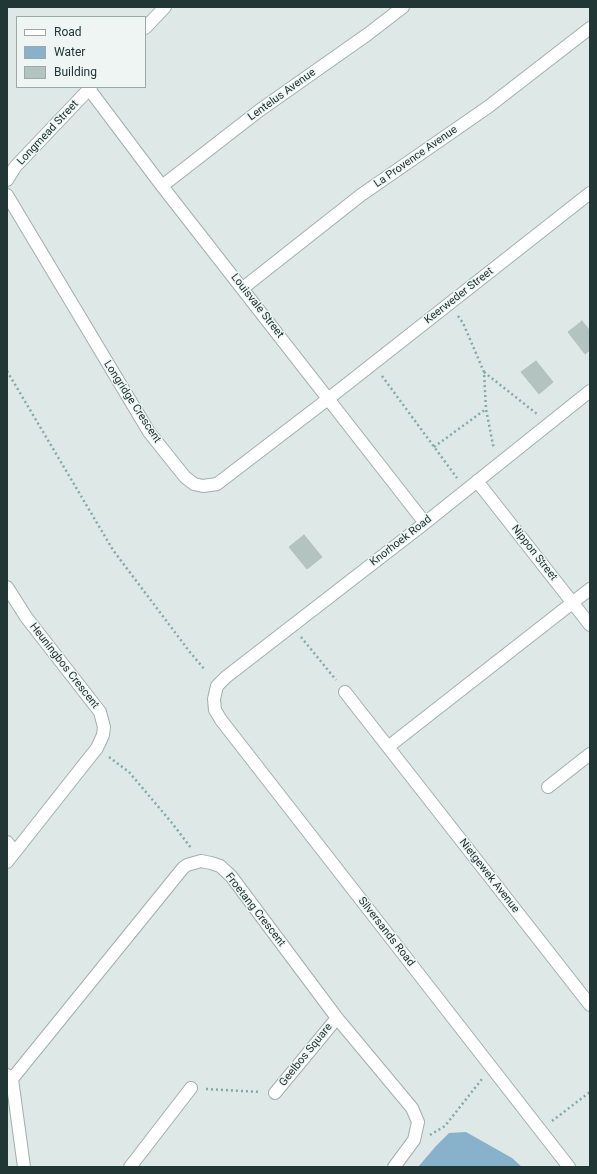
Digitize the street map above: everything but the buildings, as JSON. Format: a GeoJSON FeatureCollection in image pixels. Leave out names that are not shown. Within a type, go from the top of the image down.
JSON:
{"type":"FeatureCollection","features":[{"type":"Feature","properties":{"kind":"street"},"geometry":{"type":"LineString","coordinates":[[146,27],[165,7]]}},
{"type":"Feature","properties":{"kind":"street","name":"Lentelus Avenue"},"geometry":{"type":"LineString","coordinates":[[162,186],[260,110],[368,34],[403,7]]}},
{"type":"Feature","properties":{"kind":"street","name":"La Provence Avenue"},"geometry":{"type":"LineString","coordinates":[[243,288],[361,195],[488,107],[590,28]]}},
{"type":"Feature","properties":{"kind":"street","name":"Louisvale Street"},"geometry":{"type":"LineString","coordinates":[[90,88],[162,186],[425,523]]}},
{"type":"Feature","properties":{"kind":"street","name":"Longmead Street"},"geometry":{"type":"LineString","coordinates":[[7,180],[15,167],[90,88]]}},
{"type":"Feature","properties":{"kind":"street","name":"Keerweder Street"},"geometry":{"type":"LineString","coordinates":[[328,399],[590,193]]}},
{"type":"Feature","properties":{"kind":"street","name":"Longridge Crescent"},"geometry":{"type":"LineString","coordinates":[[7,195],[149,432],[185,477],[194,484],[203,486],[216,484],[328,399]]}},
{"type":"Feature","properties":{"kind":"street","name":"Knorhoek Road"},"geometry":{"type":"LineString","coordinates":[[215,692],[222,681],[425,523],[590,391]]}},
{"type":"Feature","properties":{"kind":"street","name":"Nippon Street"},"geometry":{"type":"LineString","coordinates":[[477,481],[590,625]]}},
{"type":"Feature","properties":{"kind":"street","name":"Heuningbos Crescent"},"geometry":{"type":"LineString","coordinates":[[7,587],[26,617],[100,712],[104,728],[97,748],[7,862]]}},
{"type":"Feature","properties":{"kind":"street"},"geometry":{"type":"LineString","coordinates":[[388,747],[590,589]]}},
{"type":"Feature","properties":{"kind":"street","name":"Silversands Road"},"geometry":{"type":"LineString","coordinates":[[215,692],[214,704],[217,714],[221,720],[569,1167]]}},
{"type":"Feature","properties":{"kind":"street","name":"Nietgewek Avenue"},"geometry":{"type":"LineString","coordinates":[[345,692],[590,1005]]}},
{"type":"Feature","properties":{"kind":"street"},"geometry":{"type":"LineString","coordinates":[[548,787],[590,754]]}},
{"type":"Feature","properties":{"kind":"street"},"geometry":{"type":"LineString","coordinates":[[7,842],[15,852]]}},
{"type":"Feature","properties":{"kind":"street"},"geometry":{"type":"LineString","coordinates":[[24,1167],[10,1077],[178,874],[187,865],[201,861]]}},
{"type":"Feature","properties":{"kind":"street","name":"Froetang Crescent"},"geometry":{"type":"LineString","coordinates":[[201,861],[211,862],[220,866],[231,876],[336,1018],[412,1108],[418,1122],[414,1140],[394,1167]]}},
{"type":"Feature","properties":{"kind":"street","name":"Geelbos Square"},"geometry":{"type":"LineString","coordinates":[[275,1093],[336,1018]]}},
{"type":"Feature","properties":{"kind":"street"},"geometry":{"type":"LineString","coordinates":[[130,1167],[191,1088]]}},
{"type":"Feature","properties":{"kind":"path"},"geometry":{"type":"LineString","coordinates":[[448,305],[463,323],[484,372],[486,409],[493,445],[502,461]]}},
{"type":"Feature","properties":{"kind":"path"},"geometry":{"type":"LineString","coordinates":[[373,364],[466,490]]}},
{"type":"Feature","properties":{"kind":"path"},"geometry":{"type":"LineString","coordinates":[[7,371],[113,550],[205,670]]}},
{"type":"Feature","properties":{"kind":"path"},"geometry":{"type":"LineString","coordinates":[[484,372],[548,424]]}},
{"type":"Feature","properties":{"kind":"path"},"geometry":{"type":"LineString","coordinates":[[434,447],[486,409]]}},
{"type":"Feature","properties":{"kind":"path"},"geometry":{"type":"LineString","coordinates":[[292,626],[345,692]]}},
{"type":"Feature","properties":{"kind":"path"},"geometry":{"type":"LineString","coordinates":[[97,748],[129,772],[172,823],[201,861]]}},
{"type":"Feature","properties":{"kind":"path"},"geometry":{"type":"LineString","coordinates":[[414,1140],[432,1134],[445,1126],[483,1079]]}},
{"type":"Feature","properties":{"kind":"path"},"geometry":{"type":"LineString","coordinates":[[191,1088],[275,1093]]}},
{"type":"Feature","properties":{"kind":"path"},"geometry":{"type":"LineString","coordinates":[[550,1123],[590,1092]]}},
{"type":"Feature","properties":{"kind":"water"},"geometry":{"type":"Polygon","coordinates":[[[466,1132],[512,1158],[522,1167],[418,1167],[449,1133],[466,1132]]]}}]}
